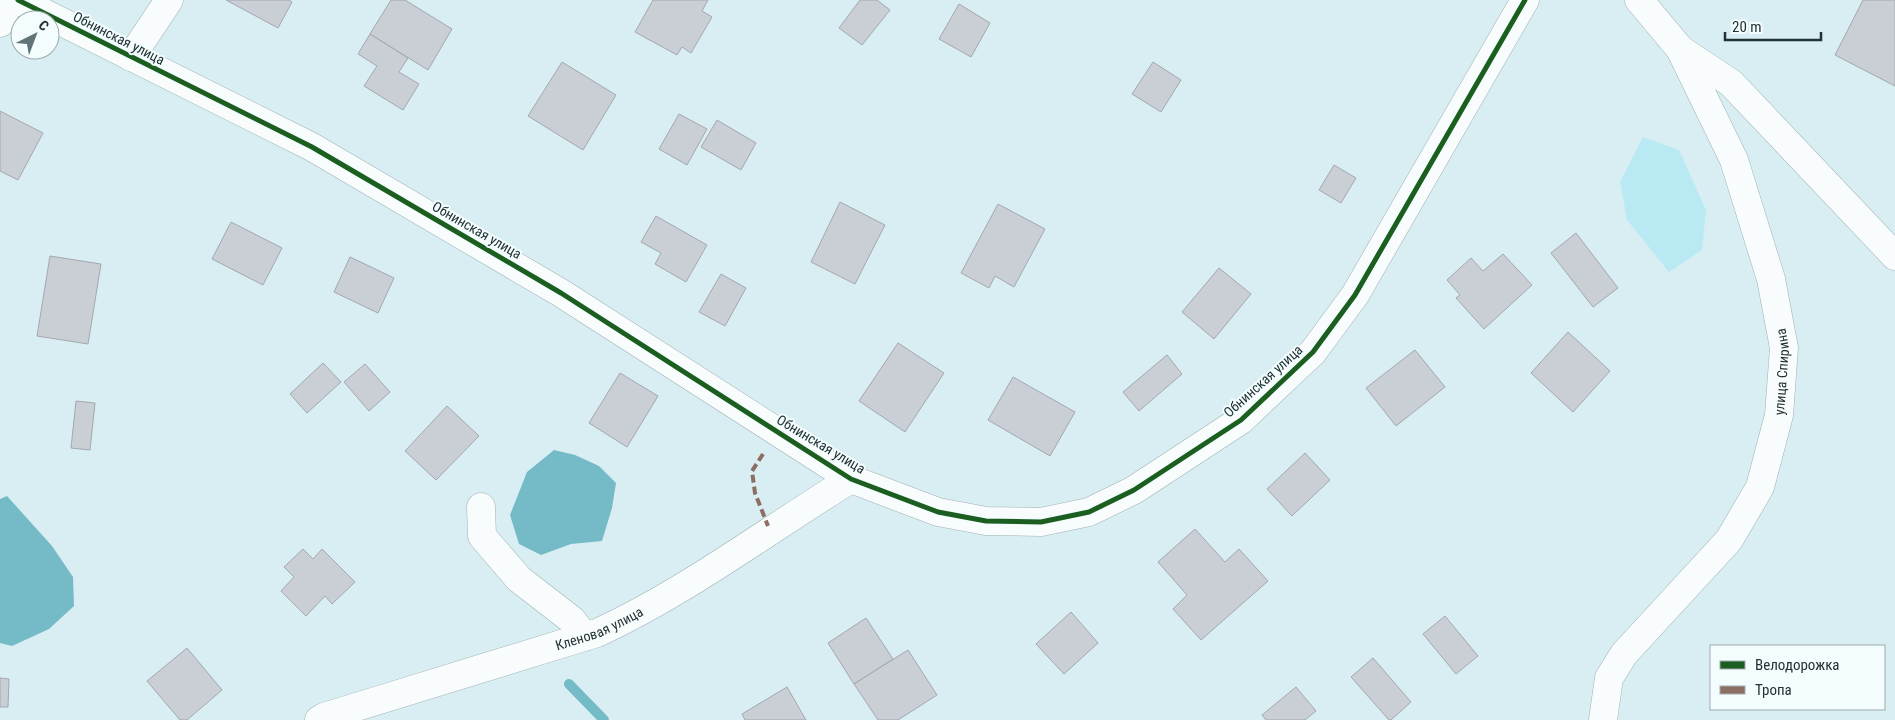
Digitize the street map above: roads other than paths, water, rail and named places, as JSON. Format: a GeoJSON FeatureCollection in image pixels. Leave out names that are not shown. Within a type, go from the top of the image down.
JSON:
{"type":"FeatureCollection","features":[{"type":"Feature","properties":{"kind":"street"},"geometry":{"type":"LineString","coordinates":[[0,23],[10,0]]}},
{"type":"Feature","properties":{"kind":"street","name":"Обнинская улица"},"geometry":{"type":"LineString","coordinates":[[18,0],[312,147],[553,288],[852,479],[938,512],[986,521],[1041,522],[1089,512],[1134,490],[1241,420],[1313,352],[1355,295],[1525,0]]}},
{"type":"Feature","properties":{"kind":"street"},"geometry":{"type":"LineString","coordinates":[[131,57],[169,0]]}},
{"type":"Feature","properties":{"kind":"street","name":"улица Спирина"},"geometry":{"type":"LineString","coordinates":[[1603,720],[1609,678],[1624,654],[1729,540],[1760,486],[1780,416],[1784,348],[1771,280],[1734,160],[1680,49],[1639,0]]}},
{"type":"Feature","properties":{"kind":"street"},"geometry":{"type":"LineString","coordinates":[[1680,49],[1731,83],[1895,256]]}},
{"type":"Feature","properties":{"kind":"street","name":"Кленовая улица"},"geometry":{"type":"LineString","coordinates":[[319,720],[324,716],[585,637],[626,620],[852,479]]}},
{"type":"Feature","properties":{"kind":"street"},"geometry":{"type":"LineString","coordinates":[[481,507],[482,536],[519,579],[572,620],[585,637]]}},
{"type":"Feature","properties":{"kind":"waterway"},"geometry":{"type":"LineString","coordinates":[[569,684],[604,720]]}}]}
